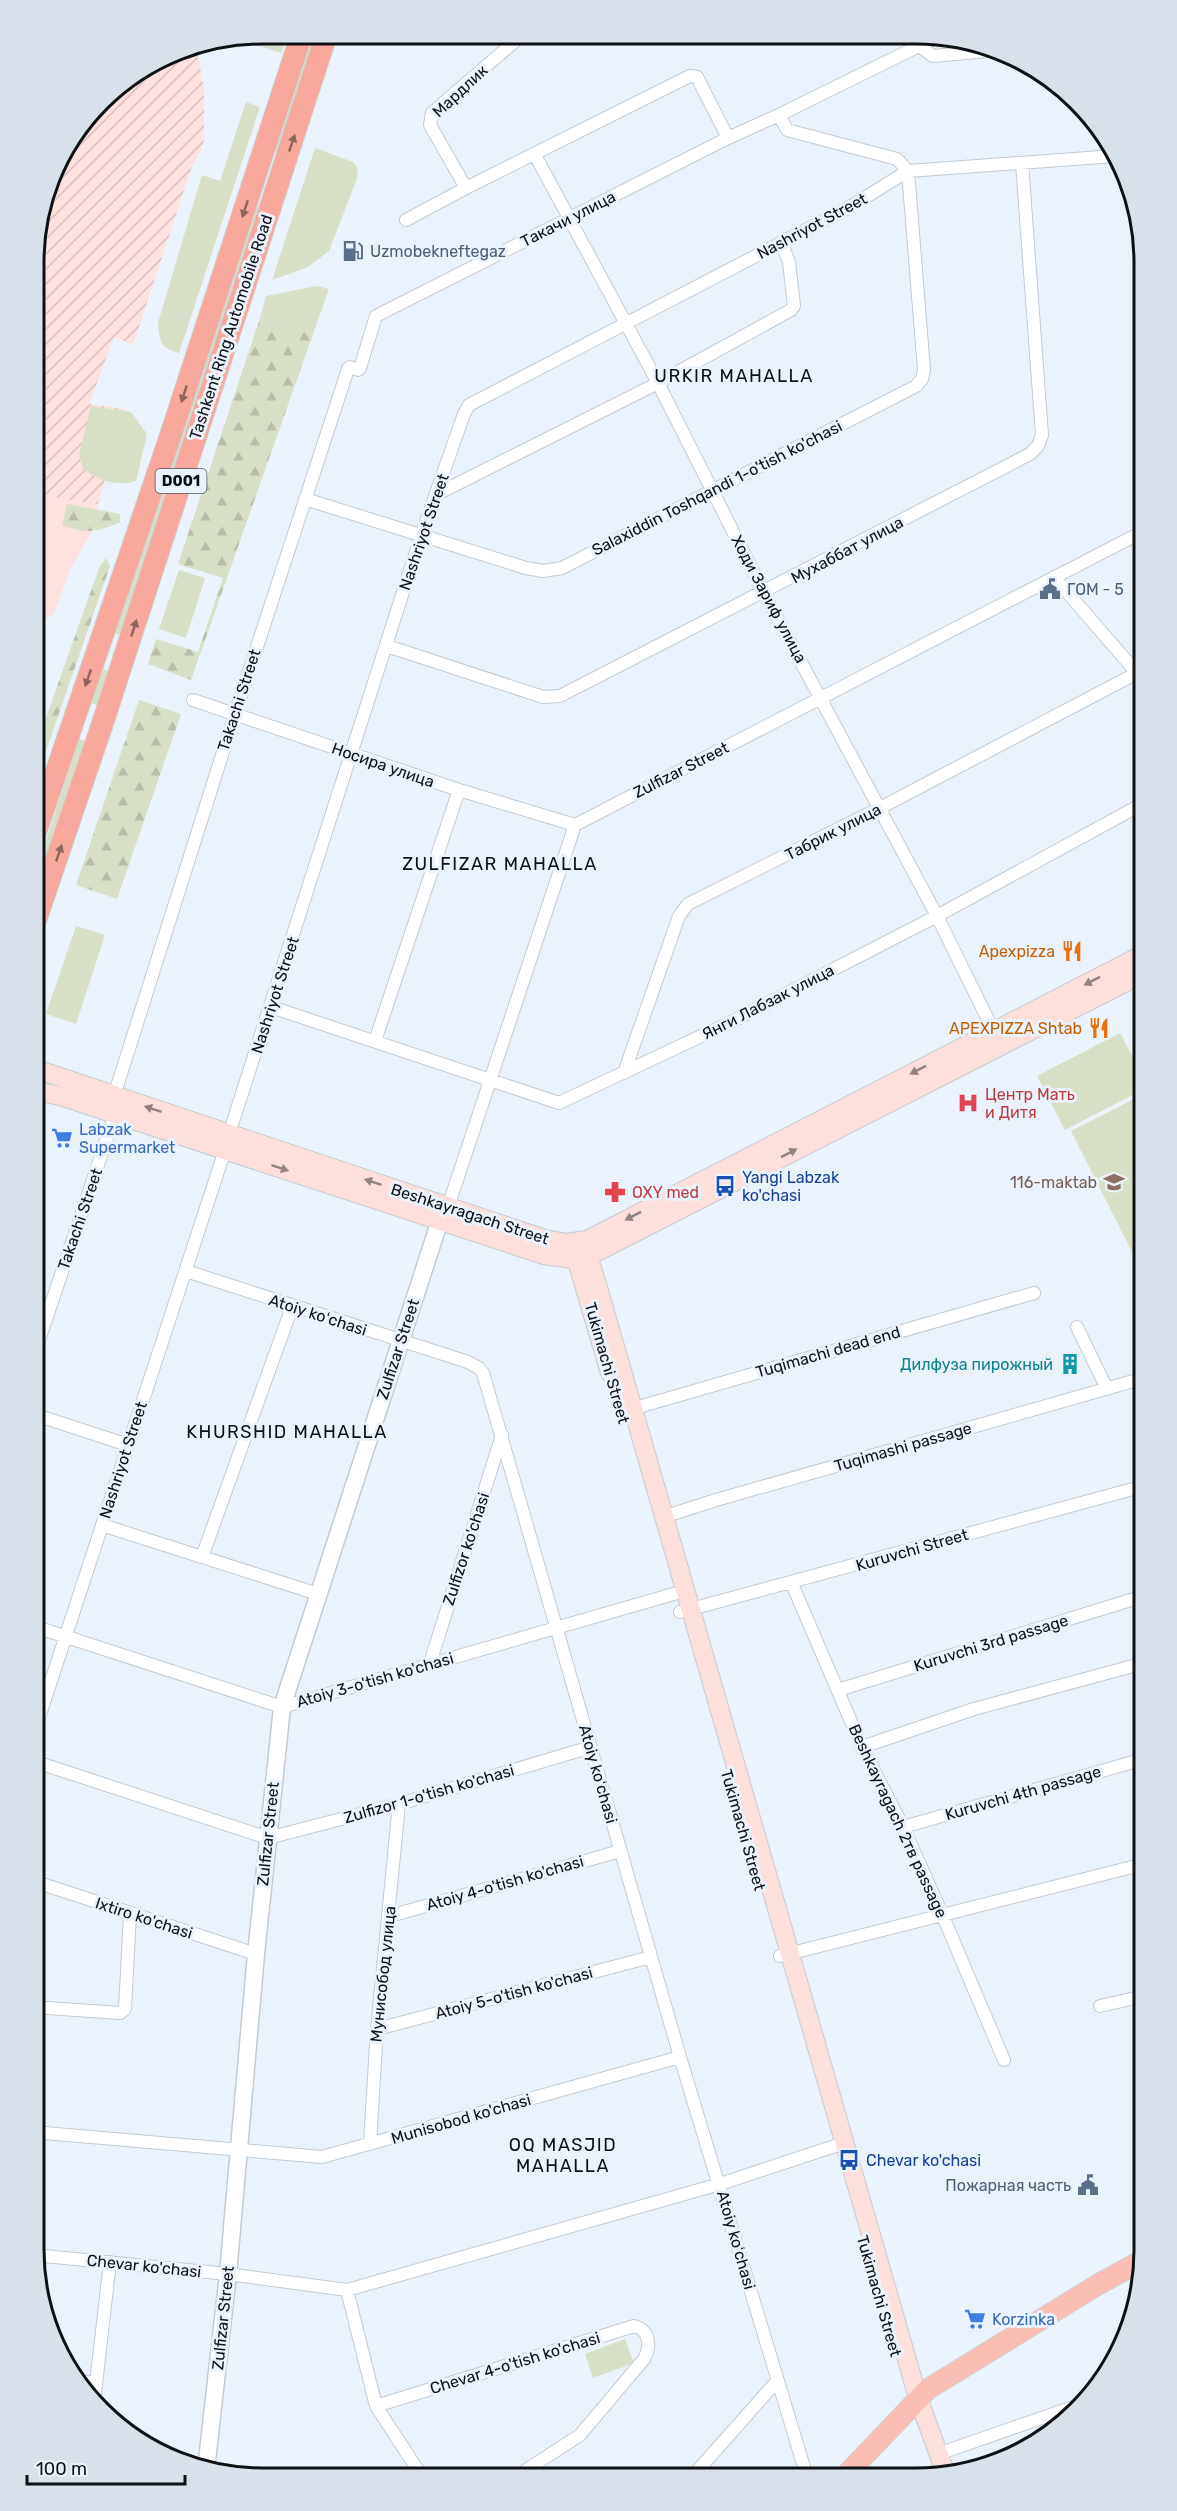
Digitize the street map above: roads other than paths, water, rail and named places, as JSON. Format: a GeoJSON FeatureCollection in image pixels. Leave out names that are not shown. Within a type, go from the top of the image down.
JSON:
{"type":"FeatureCollection","features":[{"type":"Feature","properties":{"kind":"highway","name":"Tashkent Ring Automobile Road"},"geometry":{"type":"LineString","coordinates":[[44,808],[298,44]]}},
{"type":"Feature","properties":{"kind":"highway","name":"Tashkent Ring Automobile Road"},"geometry":{"type":"LineString","coordinates":[[44,896],[126,652],[323,44]]}},
{"type":"Feature","properties":{"kind":"highway"},"geometry":{"type":"LineString","coordinates":[[256,175],[278,183]]}},
{"type":"Feature","properties":{"kind":"highway"},"geometry":{"type":"LineString","coordinates":[[100,643],[126,652]]}},
{"type":"Feature","properties":{"kind":"highway"},"geometry":{"type":"LineString","coordinates":[[76,715],[102,725]]}},
{"type":"Feature","properties":{"kind":"main road"},"geometry":{"type":"LineString","coordinates":[[580,1252],[997,1038],[1134,960]]}},
{"type":"Feature","properties":{"kind":"main road"},"geometry":{"type":"LineString","coordinates":[[997,1038],[1134,977]]}},
{"type":"Feature","properties":{"kind":"main road","name":"Beshkayragach Street"},"geometry":{"type":"LineString","coordinates":[[44,1075],[63,1088],[444,1214],[555,1242],[580,1252]]}},
{"type":"Feature","properties":{"kind":"main road","name":"Beshkayragach Street"},"geometry":{"type":"LineString","coordinates":[[44,1089],[63,1088]]}},
{"type":"Feature","properties":{"kind":"main road","name":"Tukimachi Street"},"geometry":{"type":"LineString","coordinates":[[580,1252],[875,2265],[917,2404],[943,2466]]}},
{"type":"Feature","properties":{"kind":"main road","name":"Tukimachi Street"},"geometry":{"type":"LineString","coordinates":[[627,1410],[663,1517],[679,1592]]}},
{"type":"Feature","properties":{"kind":"main road"},"geometry":{"type":"LineString","coordinates":[[853,2468],[945,2376],[1133,2266]]}},
{"type":"Feature","properties":{"kind":"main road"},"geometry":{"type":"LineString","coordinates":[[867,2468],[917,2404],[951,2388],[1132,2278]]}},
{"type":"Feature","properties":{"kind":"street","name":"Мардлик"},"geometry":{"type":"LineString","coordinates":[[466,188],[430,125],[432,113],[512,44]]}},
{"type":"Feature","properties":{"kind":"street"},"geometry":{"type":"LineString","coordinates":[[918,45],[933,56],[976,52]]}},
{"type":"Feature","properties":{"kind":"street","name":"Такачи улица"},"geometry":{"type":"LineString","coordinates":[[376,316],[918,45]]}},
{"type":"Feature","properties":{"kind":"street"},"geometry":{"type":"LineString","coordinates":[[406,220],[694,76],[697,77],[728,138]]}},
{"type":"Feature","properties":{"kind":"street"},"geometry":{"type":"LineString","coordinates":[[779,115],[787,130],[897,159],[908,171],[1106,157]]}},
{"type":"Feature","properties":{"kind":"street","name":"Ходи Зариф улица"},"geometry":{"type":"LineString","coordinates":[[535,155],[658,383],[764,593],[937,916],[997,1038]]}},
{"type":"Feature","properties":{"kind":"street","name":"Мухаббат улица"},"geometry":{"type":"LineString","coordinates":[[387,646],[543,697],[556,698],[764,593],[1030,454],[1038,446],[1042,435],[1022,163]]}},
{"type":"Feature","properties":{"kind":"street","name":"Nashriyot Street"},"geometry":{"type":"LineString","coordinates":[[44,1702],[186,1271],[421,536],[469,405],[848,208],[908,171]]}},
{"type":"Feature","properties":{"kind":"street","name":"Salaxiddin Toshqandi 1-o'tish ko'chasi"},"geometry":{"type":"LineString","coordinates":[[305,499],[526,568],[543,571],[562,568],[920,383],[924,370],[908,171]]}},
{"type":"Feature","properties":{"kind":"street"},"geometry":{"type":"LineString","coordinates":[[437,494],[658,383],[791,310],[794,306],[789,261],[781,242]]}},
{"type":"Feature","properties":{"kind":"street","name":"Takachi Street"},"geometry":{"type":"LineString","coordinates":[[44,1324],[235,714],[305,499],[348,369],[350,367],[358,370],[360,368],[376,316]]}},
{"type":"Feature","properties":{"kind":"street","name":"Zulfizar Street"},"geometry":{"type":"LineString","coordinates":[[207,2460],[228,2274],[256,1954],[282,1707],[401,1342],[575,825],[1134,536]]}},
{"type":"Feature","properties":{"kind":"street"},"geometry":{"type":"LineString","coordinates":[[1054,577],[1134,670]]}},
{"type":"Feature","properties":{"kind":"street","name":"Табрик улица"},"geometry":{"type":"LineString","coordinates":[[624,1073],[679,916],[688,904],[1134,680]]}},
{"type":"Feature","properties":{"kind":"street","name":"Носира улица"},"geometry":{"type":"LineString","coordinates":[[193,700],[459,790],[575,825]]}},
{"type":"Feature","properties":{"kind":"street"},"geometry":{"type":"LineString","coordinates":[[375,1041],[459,790]]}},
{"type":"Feature","properties":{"kind":"street","name":"Янги Лабзак улица"},"geometry":{"type":"LineString","coordinates":[[271,1007],[560,1103],[734,1021],[937,916],[1134,808]]}},
{"type":"Feature","properties":{"kind":"street","name":"Atoiy koʻchasi"},"geometry":{"type":"LineString","coordinates":[[186,1271],[479,1368],[486,1380],[555,1628],[680,2057],[804,2468]]}},
{"type":"Feature","properties":{"kind":"street","name":"Tuqimachi dead end"},"geometry":{"type":"LineString","coordinates":[[627,1410],[1034,1293]]}},
{"type":"Feature","properties":{"kind":"street"},"geometry":{"type":"LineString","coordinates":[[202,1557],[292,1307]]}},
{"type":"Feature","properties":{"kind":"street"},"geometry":{"type":"LineString","coordinates":[[1077,1327],[1107,1389]]}},
{"type":"Feature","properties":{"kind":"street","name":"Tuqimashi passage"},"geometry":{"type":"LineString","coordinates":[[663,1517],[1134,1381]]}},
{"type":"Feature","properties":{"kind":"street"},"geometry":{"type":"LineString","coordinates":[[44,1418],[128,1445]]}},
{"type":"Feature","properties":{"kind":"street","name":"Zulfizor ko'chasi"},"geometry":{"type":"LineString","coordinates":[[430,1663],[502,1435]]}},
{"type":"Feature","properties":{"kind":"street","name":"Kuruvchi Street"},"geometry":{"type":"LineString","coordinates":[[685,1611],[792,1584],[1134,1489]]}},
{"type":"Feature","properties":{"kind":"street"},"geometry":{"type":"LineString","coordinates":[[102,1525],[318,1594]]}},
{"type":"Feature","properties":{"kind":"street","name":"Beshkayragach 2тв passage"},"geometry":{"type":"LineString","coordinates":[[792,1584],[862,1747],[903,1827],[942,1914],[1004,2060]]}},
{"type":"Feature","properties":{"kind":"street","name":"Atoiy 3-o'tish ko'chasi"},"geometry":{"type":"LineString","coordinates":[[44,1630],[282,1707],[679,1592]]}},
{"type":"Feature","properties":{"kind":"street","name":"Kuruvchi 3rd passage"},"geometry":{"type":"LineString","coordinates":[[838,1690],[1134,1599]]}},
{"type":"Feature","properties":{"kind":"street"},"geometry":{"type":"LineString","coordinates":[[862,1747],[974,1709],[1134,1666]]}},
{"type":"Feature","properties":{"kind":"street","name":"Zulfizor 1-o'tish ko'chasi"},"geometry":{"type":"LineString","coordinates":[[268,1838],[399,1804],[591,1748]]}},
{"type":"Feature","properties":{"kind":"street","name":"Kuruvchi 4th passage"},"geometry":{"type":"LineString","coordinates":[[903,1827],[1134,1762]]}},
{"type":"Feature","properties":{"kind":"street"},"geometry":{"type":"LineString","coordinates":[[44,1765],[268,1838]]}},
{"type":"Feature","properties":{"kind":"street","name":"Мунисобод улица"},"geometry":{"type":"LineString","coordinates":[[370,2144],[377,2029],[390,1916],[399,1804]]}},
{"type":"Feature","properties":{"kind":"street","name":"Atoiy 4-o'tish ko'chasi"},"geometry":{"type":"LineString","coordinates":[[390,1916],[620,1851]]}},
{"type":"Feature","properties":{"kind":"street"},"geometry":{"type":"LineString","coordinates":[[785,1955],[1134,1866]]}},
{"type":"Feature","properties":{"kind":"street","name":"Ixtiro ko'chasi"},"geometry":{"type":"LineString","coordinates":[[44,1885],[256,1954]]}},
{"type":"Feature","properties":{"kind":"street"},"geometry":{"type":"LineString","coordinates":[[44,2008],[120,2013],[125,2009],[130,1914]]}},
{"type":"Feature","properties":{"kind":"street","name":"Atoiy 5-o'tish ko'chasi"},"geometry":{"type":"LineString","coordinates":[[377,2029],[651,1957]]}},
{"type":"Feature","properties":{"kind":"street"},"geometry":{"type":"LineString","coordinates":[[1100,2006],[1134,1998]]}},
{"type":"Feature","properties":{"kind":"street","name":"Munisobod ko'chasi"},"geometry":{"type":"LineString","coordinates":[[44,2133],[315,2157],[370,2144],[680,2057]]}},
{"type":"Feature","properties":{"kind":"street","name":"Chevar ko'chasi"},"geometry":{"type":"LineString","coordinates":[[44,2256],[228,2274],[347,2290],[720,2184],[839,2144]]}},
{"type":"Feature","properties":{"kind":"street"},"geometry":{"type":"LineString","coordinates":[[95,2390],[110,2262]]}},
{"type":"Feature","properties":{"kind":"street"},"geometry":{"type":"LineString","coordinates":[[347,2290],[376,2406],[416,2468]]}},
{"type":"Feature","properties":{"kind":"street","name":"Chevar 4-o'tish ko'chasi"},"geometry":{"type":"LineString","coordinates":[[376,2406],[634,2326],[642,2329],[648,2340],[648,2352],[644,2359],[580,2435],[529,2468]]}},
{"type":"Feature","properties":{"kind":"street"},"geometry":{"type":"LineString","coordinates":[[700,2468],[777,2381]]}},
{"type":"Feature","properties":{"kind":"street"},"geometry":{"type":"LineString","coordinates":[[89,2382],[96,2383]]}},
{"type":"Feature","properties":{"kind":"street"},"geometry":{"type":"LineString","coordinates":[[938,2454],[1061,2411]]}},
{"type":"Feature","properties":{"kind":"place","name":"Uzmobekneftegaz"},"geometry":{"type":"Point","coordinates":[353,251]}},
{"type":"Feature","properties":{"kind":"place","name":"ГОМ - 5"},"geometry":{"type":"Point","coordinates":[1050,589]}},
{"type":"Feature","properties":{"kind":"place","name":"Apexpizza"},"geometry":{"type":"Point","coordinates":[1072,951]}},
{"type":"Feature","properties":{"kind":"place","name":"APEXPIZZA Shtab"},"geometry":{"type":"Point","coordinates":[1099,1028]}},
{"type":"Feature","properties":{"kind":"place","name":"Центр Мать и Дитя"},"geometry":{"type":"Point","coordinates":[968,1103]}},
{"type":"Feature","properties":{"kind":"place","name":"Labzak Supermarket"},"geometry":{"type":"Point","coordinates":[62,1138]}},
{"type":"Feature","properties":{"kind":"place","name":"116-maktab"},"geometry":{"type":"Point","coordinates":[1114,1182]}},
{"type":"Feature","properties":{"kind":"place","name":"Yangi Labzak ko'chasi"},"geometry":{"type":"Point","coordinates":[725,1186]}},
{"type":"Feature","properties":{"kind":"place","name":"OXY med"},"geometry":{"type":"Point","coordinates":[615,1192]}},
{"type":"Feature","properties":{"kind":"place","name":"Дилфуза пирожный"},"geometry":{"type":"Point","coordinates":[1070,1364]}},
{"type":"Feature","properties":{"kind":"place","name":"Chevar ko'chasi"},"geometry":{"type":"Point","coordinates":[849,2160]}},
{"type":"Feature","properties":{"kind":"place","name":"Пожарная часть"},"geometry":{"type":"Point","coordinates":[1088,2185]}},
{"type":"Feature","properties":{"kind":"place","name":"Korzinka"},"geometry":{"type":"Point","coordinates":[975,2319]}},
{"type":"Feature","properties":{"kind":"district","name":"URKIR MAHALLA"},"geometry":{"type":"Point","coordinates":[734,376]}},
{"type":"Feature","properties":{"kind":"district","name":"ZULFIZAR MAHALLA"},"geometry":{"type":"Point","coordinates":[500,864]}},
{"type":"Feature","properties":{"kind":"district","name":"KHURSHID MAHALLA"},"geometry":{"type":"Point","coordinates":[287,1432]}},
{"type":"Feature","properties":{"kind":"district","name":"ОQ MASJID MAHALLA"},"geometry":{"type":"Point","coordinates":[563,2155]}}]}
